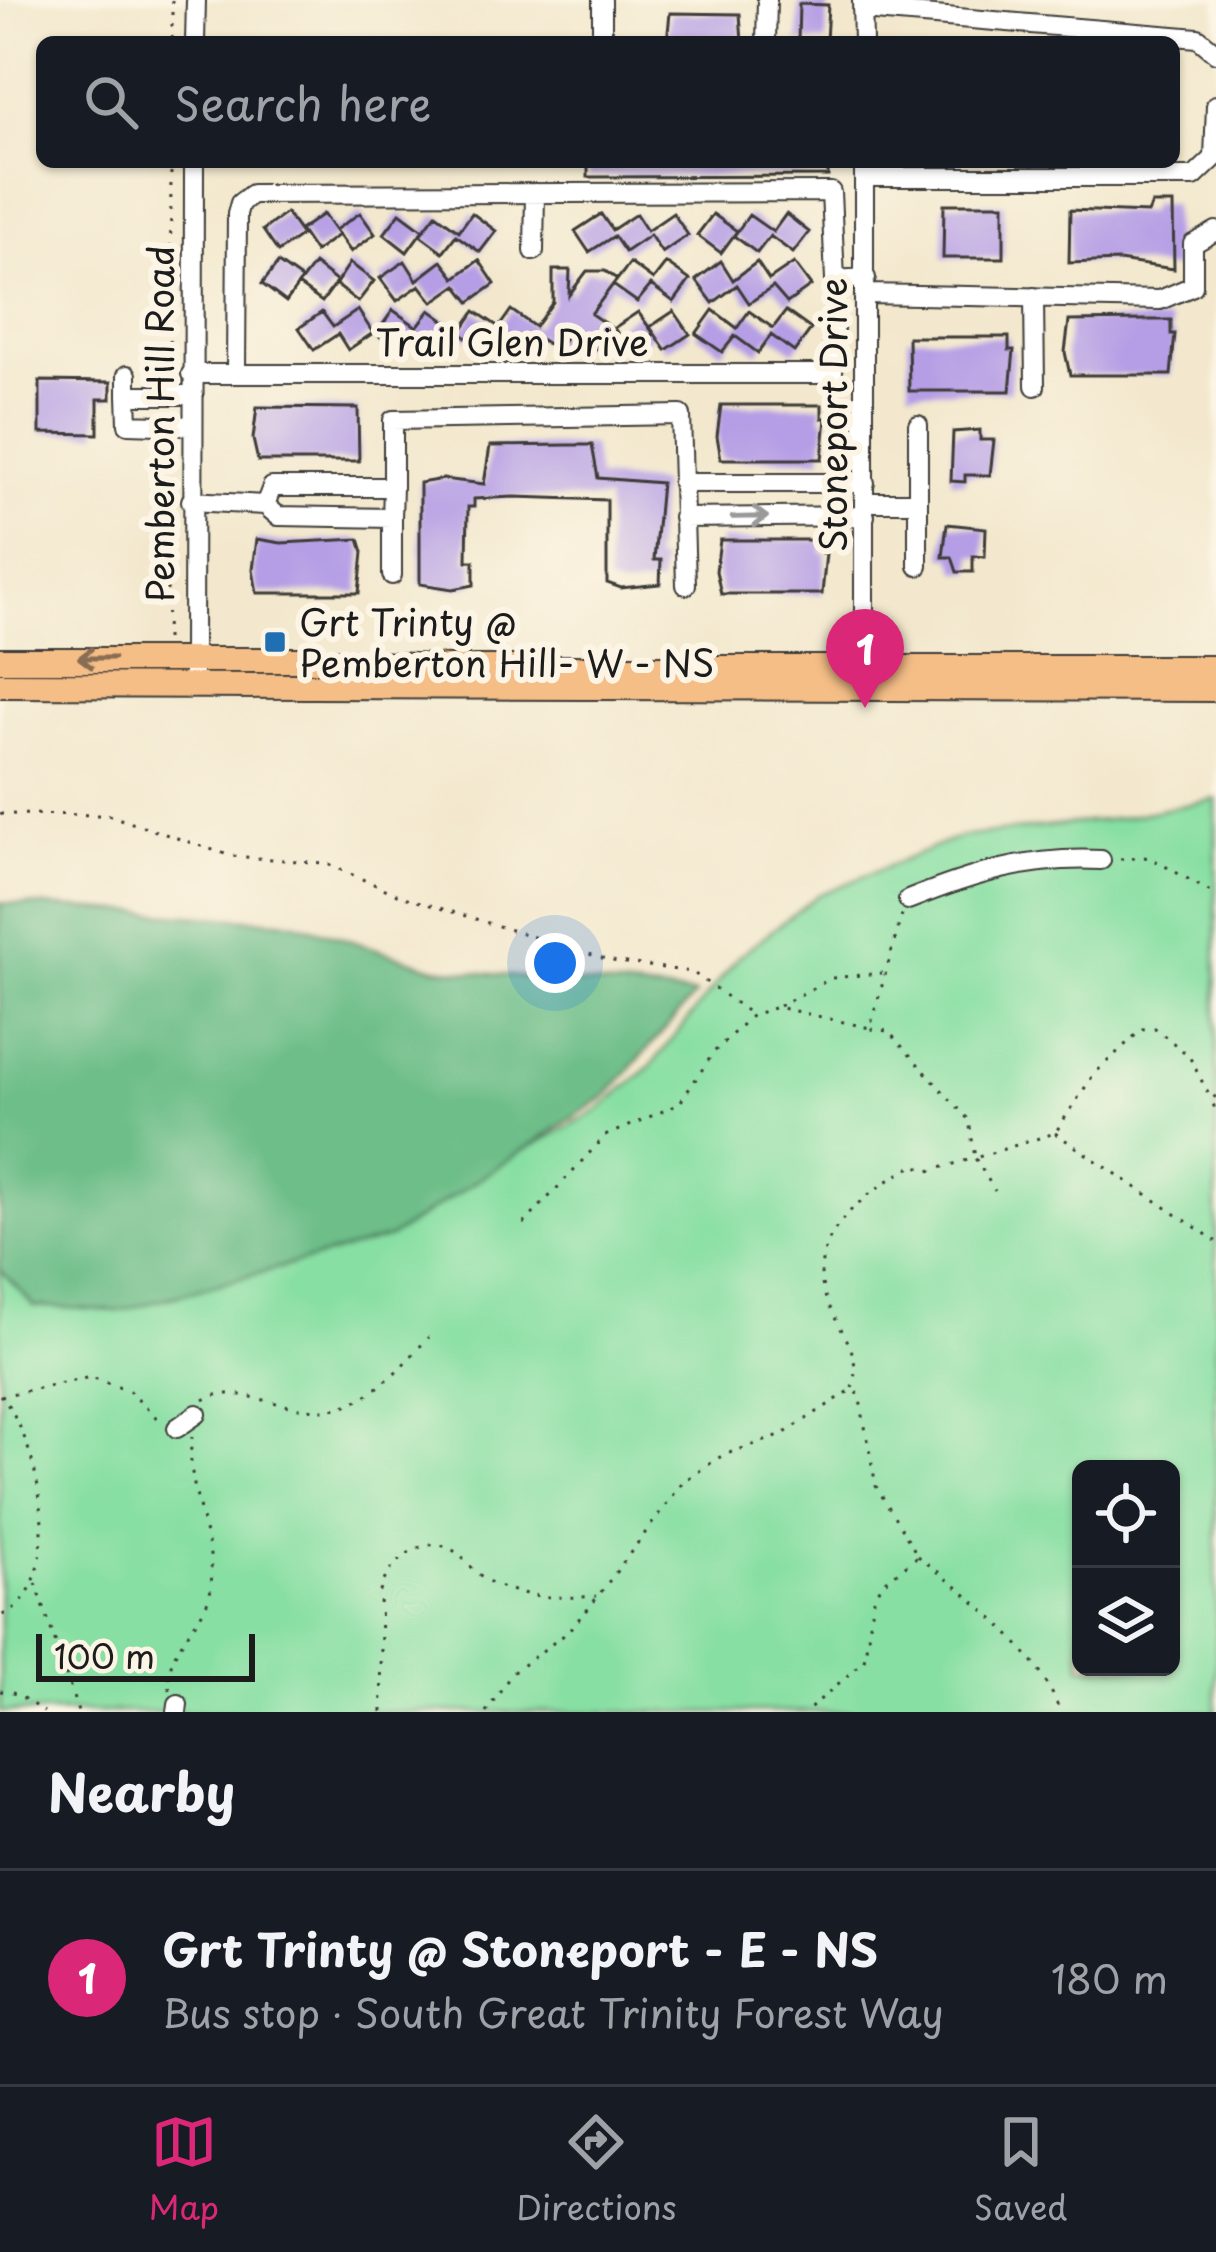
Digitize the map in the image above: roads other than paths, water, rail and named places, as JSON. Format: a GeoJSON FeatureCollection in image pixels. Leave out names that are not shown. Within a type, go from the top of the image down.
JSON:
{"type":"FeatureCollection","features":[{"type":"Feature","properties":{"kind":"main road"},"geometry":{"type":"LineString","coordinates":[[0,660],[192,658],[448,668],[1216,668]]}},
{"type":"Feature","properties":{"kind":"main road"},"geometry":{"type":"LineString","coordinates":[[0,686],[1216,689]]}},
{"type":"Feature","properties":{"kind":"street"},"geometry":{"type":"LineString","coordinates":[[195,36],[196,0]]}},
{"type":"Feature","properties":{"kind":"street"},"geometry":{"type":"LineString","coordinates":[[602,0],[602,36]]}},
{"type":"Feature","properties":{"kind":"street"},"geometry":{"type":"LineString","coordinates":[[766,0],[766,36]]}},
{"type":"Feature","properties":{"kind":"street"},"geometry":{"type":"LineString","coordinates":[[862,36],[862,5],[1178,36]]}},
{"type":"Feature","properties":{"kind":"street"},"geometry":{"type":"LineString","coordinates":[[1180,36],[1198,38],[1216,53]]}},
{"type":"Feature","properties":{"kind":"street"},"geometry":{"type":"LineString","coordinates":[[864,170],[1194,177],[1214,158],[1216,105]]}},
{"type":"Feature","properties":{"kind":"street","name":"Pemberton Hill Road"},"geometry":{"type":"LineString","coordinates":[[194,168],[190,501],[194,686]]}},
{"type":"Feature","properties":{"kind":"street","name":"Stoneport Drive"},"geometry":{"type":"LineString","coordinates":[[864,170],[864,668]]}},
{"type":"Feature","properties":{"kind":"street"},"geometry":{"type":"LineString","coordinates":[[236,374],[237,214],[245,197],[535,193],[831,192],[833,366]]}},
{"type":"Feature","properties":{"kind":"street"},"geometry":{"type":"LineString","coordinates":[[534,251],[535,193]]}},
{"type":"Feature","properties":{"kind":"street"},"geometry":{"type":"LineString","coordinates":[[835,280],[1034,297],[1160,300],[1192,286],[1192,244],[1216,231]]}},
{"type":"Feature","properties":{"kind":"street"},"geometry":{"type":"LineString","coordinates":[[1034,297],[1035,386]]}},
{"type":"Feature","properties":{"kind":"street","name":"Trail Glen Drive"},"geometry":{"type":"LineString","coordinates":[[191,374],[833,366],[866,360]]}},
{"type":"Feature","properties":{"kind":"street"},"geometry":{"type":"LineString","coordinates":[[127,375],[128,424],[190,426]]}},
{"type":"Feature","properties":{"kind":"street"},"geometry":{"type":"LineString","coordinates":[[127,395],[190,395]]}},
{"type":"Feature","properties":{"kind":"street"},"geometry":{"type":"LineString","coordinates":[[392,575],[393,420],[681,415],[686,585]]}},
{"type":"Feature","properties":{"kind":"street"},"geometry":{"type":"LineString","coordinates":[[918,425],[918,566]]}},
{"type":"Feature","properties":{"kind":"street"},"geometry":{"type":"LineString","coordinates":[[682,483],[817,482],[865,500]]}},
{"type":"Feature","properties":{"kind":"street"},"geometry":{"type":"LineString","coordinates":[[265,505],[272,488],[393,488]]}},
{"type":"Feature","properties":{"kind":"street"},"geometry":{"type":"LineString","coordinates":[[683,518],[865,500],[918,502]]}},
{"type":"Feature","properties":{"kind":"street"},"geometry":{"type":"LineString","coordinates":[[190,501],[265,505],[278,516],[392,518]]}},
{"type":"Feature","properties":{"kind":"street"},"geometry":{"type":"LineString","coordinates":[[908,900],[1016,863],[1048,857],[1101,860]]}},
{"type":"Feature","properties":{"kind":"street"},"geometry":{"type":"LineString","coordinates":[[177,1428],[197,1414]]}},
{"type":"Feature","properties":{"kind":"place","name":"Grt Trinty @ Pemberton Hill- W - NS"},"geometry":{"type":"Point","coordinates":[275,642]}},
{"type":"Feature","properties":{"kind":"place","name":"Grt Trinty @ Stoneport - E - NS"},"geometry":{"type":"Point","coordinates":[865,708]}}]}
